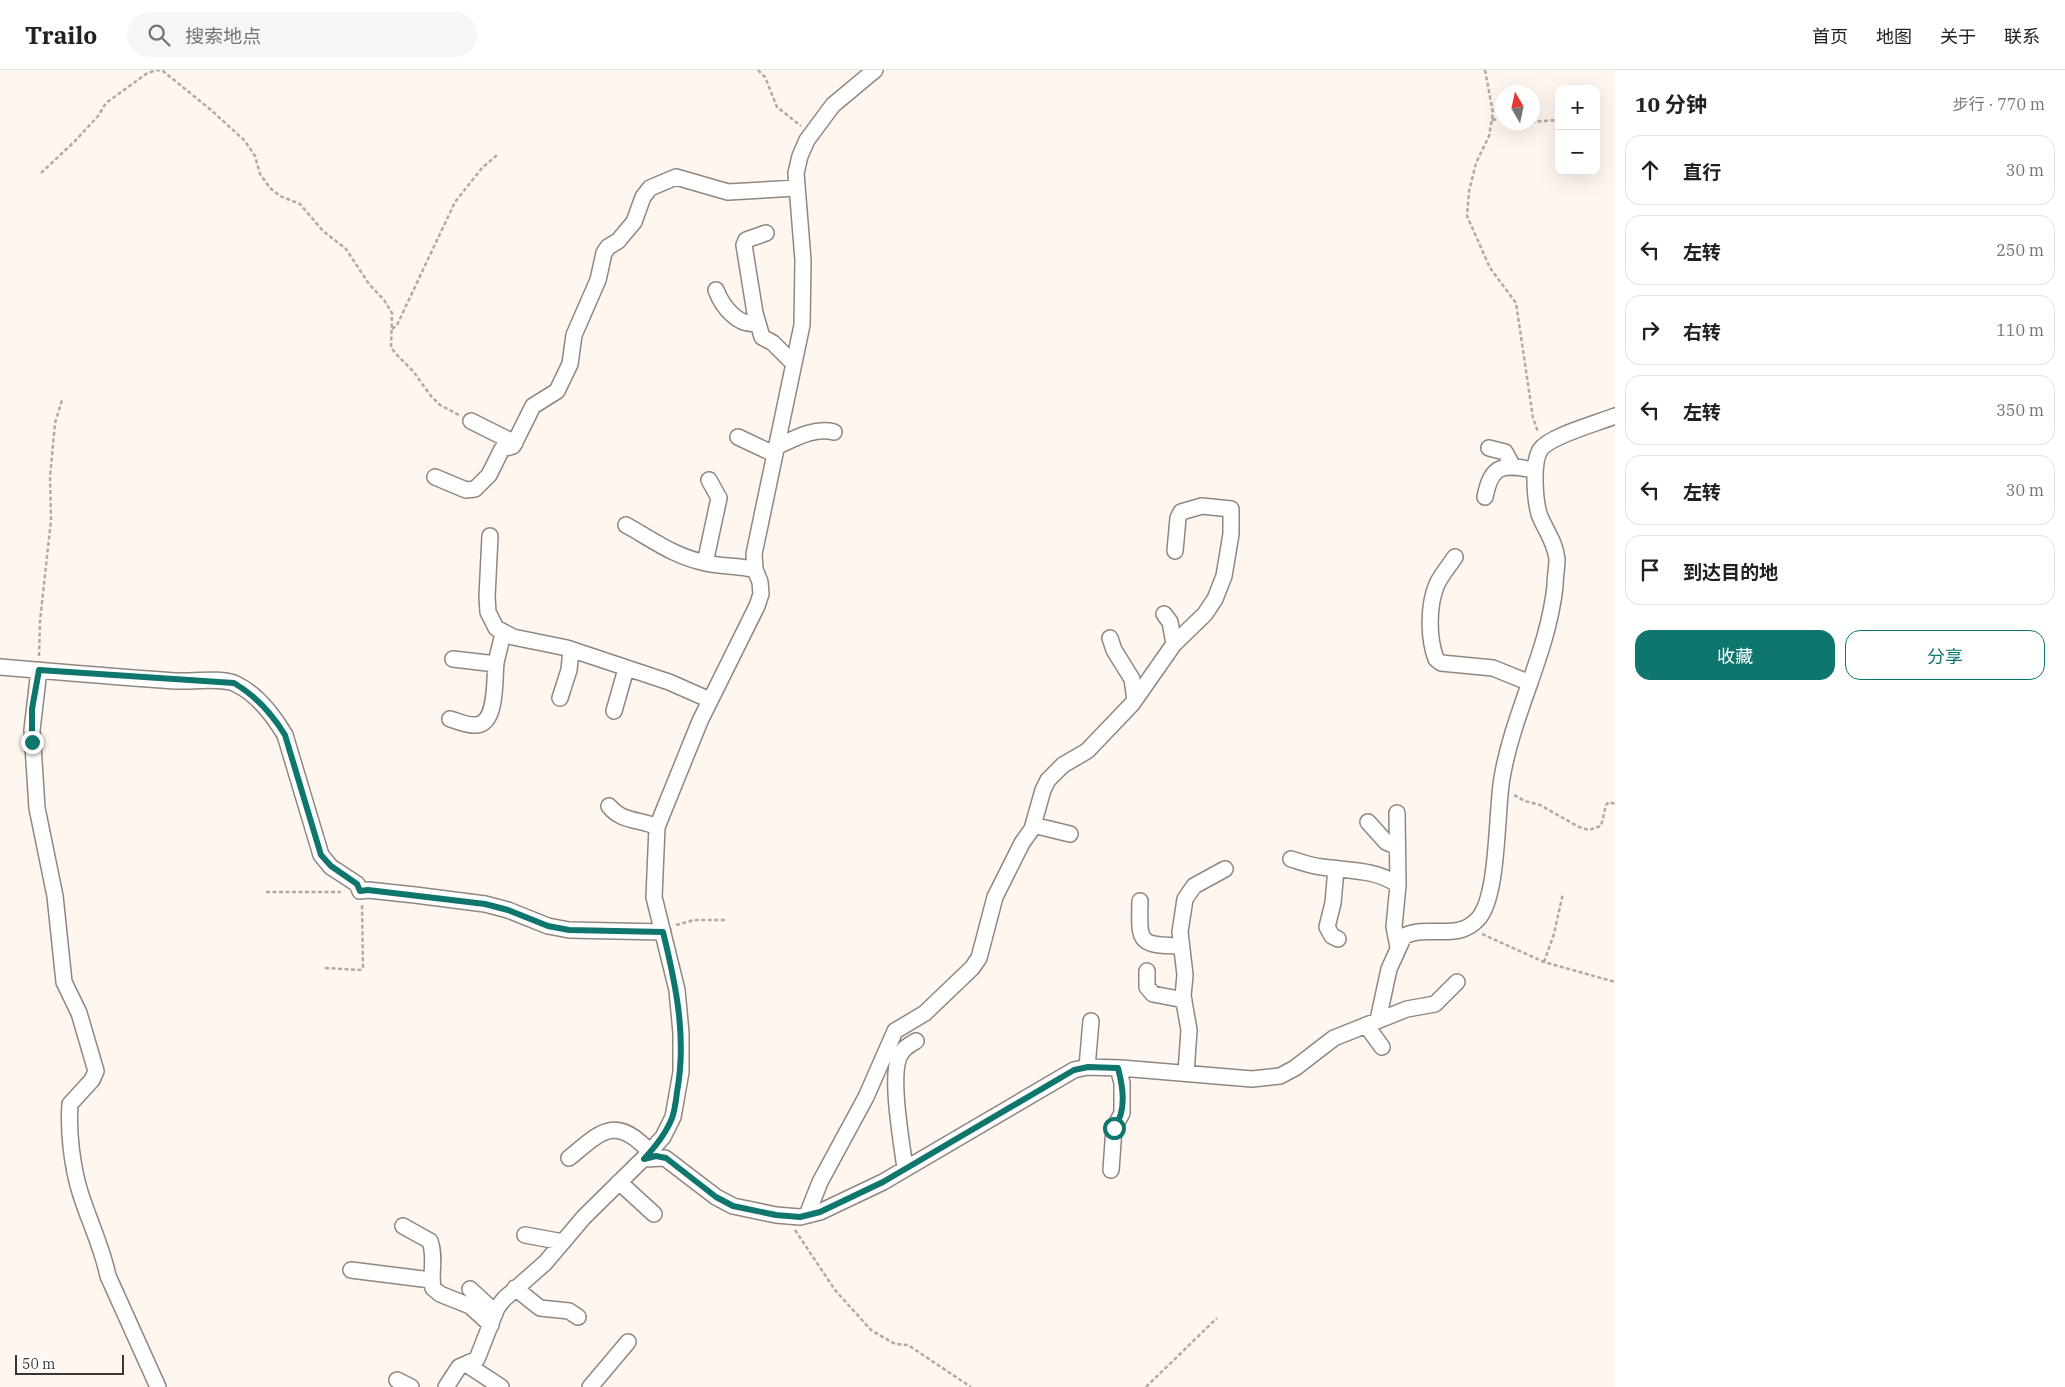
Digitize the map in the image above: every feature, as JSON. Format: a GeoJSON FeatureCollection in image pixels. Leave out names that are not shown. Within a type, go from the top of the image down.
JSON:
{"type":"FeatureCollection","features":[{"type":"Feature","properties":{"kind":"street"},"geometry":{"type":"LineString","coordinates":[[446,1387],[459,1367],[477,1359],[493,1319],[504,1299],[545,1264],[619,1182],[647,1155],[673,1118],[681,1072],[681,1033],[677,990],[654,897],[657,827],[710,700],[757,606],[761,594],[760,582],[755,570],[754,554],[802,325],[803,260],[796,173],[800,156],[811,134],[833,104],[875,70]]}},
{"type":"Feature","properties":{"kind":"street"},"geometry":{"type":"LineString","coordinates":[[435,476],[466,490],[475,489],[489,475],[502,449],[513,446],[533,406],[557,391],[570,364],[574,335],[598,280],[604,253],[630,227],[643,197],[650,188],[676,176],[728,192],[797,188]]}},
{"type":"Feature","properties":{"kind":"street"},"geometry":{"type":"LineString","coordinates":[[766,233],[746,240],[744,245],[745,261],[757,324],[762,337],[773,343],[794,364]]}},
{"type":"Feature","properties":{"kind":"street"},"geometry":{"type":"LineString","coordinates":[[716,290],[721,304],[729,312],[751,325],[757,324]]}},
{"type":"Feature","properties":{"kind":"street"},"geometry":{"type":"LineString","coordinates":[[1382,1047],[1372,1022],[1389,969],[1404,936],[1412,932],[1444,933],[1464,929],[1478,919],[1488,900],[1495,860],[1500,794],[1514,732],[1551,616],[1557,565],[1553,542],[1538,506],[1535,470],[1540,451],[1552,440],[1615,416]]}},
{"type":"Feature","properties":{"kind":"street"},"geometry":{"type":"LineString","coordinates":[[471,421],[515,443]]}},
{"type":"Feature","properties":{"kind":"street"},"geometry":{"type":"LineString","coordinates":[[775,451],[806,433],[826,430],[834,432]]}},
{"type":"Feature","properties":{"kind":"street"},"geometry":{"type":"LineString","coordinates":[[738,437],[775,451]]}},
{"type":"Feature","properties":{"kind":"street"},"geometry":{"type":"LineString","coordinates":[[1489,448],[1505,452],[1512,465]]}},
{"type":"Feature","properties":{"kind":"street"},"geometry":{"type":"LineString","coordinates":[[1485,497],[1488,481],[1498,469],[1512,465],[1535,470]]}},
{"type":"Feature","properties":{"kind":"street"},"geometry":{"type":"LineString","coordinates":[[705,563],[719,498],[709,480]]}},
{"type":"Feature","properties":{"kind":"street"},"geometry":{"type":"LineString","coordinates":[[799,1216],[820,1182],[866,1097],[895,1031],[925,1013],[972,968],[979,958],[995,897],[1033,825],[1043,790],[1055,772],[1087,751],[1135,700],[1174,644],[1205,614],[1215,599],[1224,576],[1231,534],[1231,508],[1202,506],[1181,512],[1178,518],[1175,551]]}},
{"type":"Feature","properties":{"kind":"street"},"geometry":{"type":"LineString","coordinates":[[626,526],[661,545],[669,552],[705,563],[755,570]]}},
{"type":"Feature","properties":{"kind":"street"},"geometry":{"type":"LineString","coordinates":[[490,536],[488,612],[496,628],[503,633],[571,650],[669,682],[710,700]]}},
{"type":"Feature","properties":{"kind":"street"},"geometry":{"type":"LineString","coordinates":[[1455,557],[1436,586],[1430,628],[1436,659],[1442,663],[1492,668],[1530,683]]}},
{"type":"Feature","properties":{"kind":"street"},"geometry":{"type":"LineString","coordinates":[[1164,614],[1170,622],[1174,644]]}},
{"type":"Feature","properties":{"kind":"street"},"geometry":{"type":"LineString","coordinates":[[450,719],[476,726],[483,723],[494,697],[496,664],[503,633]]}},
{"type":"Feature","properties":{"kind":"street"},"geometry":{"type":"LineString","coordinates":[[1110,638],[1114,650],[1132,679],[1135,700]]}},
{"type":"Feature","properties":{"kind":"street"},"geometry":{"type":"LineString","coordinates":[[560,698],[569,670],[571,650]]}},
{"type":"Feature","properties":{"kind":"street"},"geometry":{"type":"LineString","coordinates":[[453,659],[496,664]]}},
{"type":"Feature","properties":{"kind":"street"},"geometry":{"type":"LineString","coordinates":[[0,667],[176,681],[226,681],[242,688],[260,702],[276,720],[285,735],[321,855],[331,866],[357,884],[358,889],[485,904],[508,910],[548,926],[569,930],[662,930]]}},
{"type":"Feature","properties":{"kind":"street"},"geometry":{"type":"LineString","coordinates":[[614,711],[626,668]]}},
{"type":"Feature","properties":{"kind":"street"},"geometry":{"type":"LineString","coordinates":[[39,670],[32,730],[37,808],[55,896],[64,982],[79,1013],[96,1071],[92,1080],[70,1104],[72,1153],[78,1186],[104,1256],[108,1276],[158,1387]]}},
{"type":"Feature","properties":{"kind":"street"},"geometry":{"type":"LineString","coordinates":[[609,806],[615,814],[624,819],[657,827]]}},
{"type":"Feature","properties":{"kind":"street"},"geometry":{"type":"LineString","coordinates":[[1397,813],[1398,886],[1394,926],[1398,947]]}},
{"type":"Feature","properties":{"kind":"street"},"geometry":{"type":"LineString","coordinates":[[1368,822],[1386,842],[1397,847]]}},
{"type":"Feature","properties":{"kind":"street"},"geometry":{"type":"LineString","coordinates":[[1033,825],[1070,834]]}},
{"type":"Feature","properties":{"kind":"street"},"geometry":{"type":"LineString","coordinates":[[1291,859],[1320,867],[1378,875],[1389,879],[1398,886]]}},
{"type":"Feature","properties":{"kind":"street"},"geometry":{"type":"LineString","coordinates":[[1186,1072],[1189,1030],[1184,1000],[1185,975],[1180,946],[1185,899],[1194,886],[1225,869]]}},
{"type":"Feature","properties":{"kind":"street"},"geometry":{"type":"LineString","coordinates":[[1336,869],[1333,903],[1327,927],[1332,936],[1338,939]]}},
{"type":"Feature","properties":{"kind":"street"},"geometry":{"type":"LineString","coordinates":[[1140,901],[1140,927],[1145,941],[1150,945],[1180,946]]}},
{"type":"Feature","properties":{"kind":"street"},"geometry":{"type":"LineString","coordinates":[[1147,971],[1147,987],[1153,994],[1184,1000]]}},
{"type":"Feature","properties":{"kind":"street"},"geometry":{"type":"LineString","coordinates":[[647,1155],[666,1158],[716,1197],[733,1206],[799,1216],[829,1208],[905,1169],[1074,1070],[1088,1067],[1118,1068],[1186,1072],[1252,1079],[1280,1076],[1295,1068],[1334,1038],[1407,1009],[1435,1004],[1457,982]]}},
{"type":"Feature","properties":{"kind":"street"},"geometry":{"type":"LineString","coordinates":[[1088,1067],[1091,1021]]}},
{"type":"Feature","properties":{"kind":"street"},"geometry":{"type":"LineString","coordinates":[[905,1169],[897,1093],[897,1064],[904,1048],[916,1041]]}},
{"type":"Feature","properties":{"kind":"street"},"geometry":{"type":"LineString","coordinates":[[1111,1170],[1114,1128],[1122,1114],[1122,1083],[1118,1068]]}},
{"type":"Feature","properties":{"kind":"street"},"geometry":{"type":"LineString","coordinates":[[569,1158],[606,1130],[619,1130],[641,1142],[647,1155]]}},
{"type":"Feature","properties":{"kind":"street"},"geometry":{"type":"LineString","coordinates":[[619,1182],[654,1214]]}},
{"type":"Feature","properties":{"kind":"street"},"geometry":{"type":"LineString","coordinates":[[403,1226],[430,1241],[434,1261],[431,1280],[433,1288],[440,1294],[470,1306],[493,1319]]}},
{"type":"Feature","properties":{"kind":"street"},"geometry":{"type":"LineString","coordinates":[[525,1235],[563,1242]]}},
{"type":"Feature","properties":{"kind":"street"},"geometry":{"type":"LineString","coordinates":[[351,1270],[431,1280]]}},
{"type":"Feature","properties":{"kind":"street"},"geometry":{"type":"LineString","coordinates":[[515,1288],[540,1308],[569,1311],[578,1317]]}},
{"type":"Feature","properties":{"kind":"street"},"geometry":{"type":"LineString","coordinates":[[470,1289],[493,1319]]}},
{"type":"Feature","properties":{"kind":"street"},"geometry":{"type":"LineString","coordinates":[[590,1387],[628,1342]]}},
{"type":"Feature","properties":{"kind":"street"},"geometry":{"type":"LineString","coordinates":[[466,1364],[501,1387]]}},
{"type":"Feature","properties":{"kind":"street"},"geometry":{"type":"LineString","coordinates":[[397,1380],[411,1387]]}},
{"type":"Feature","properties":{"kind":"path"},"geometry":{"type":"LineString","coordinates":[[41,173],[75,142],[98,116],[106,103],[146,74],[156,70],[163,72],[245,140],[255,156],[260,174],[270,188],[280,196],[300,204],[323,231],[346,249],[369,284],[384,300],[392,313],[391,347],[440,405],[471,421]]}},
{"type":"Feature","properties":{"kind":"path"},"geometry":{"type":"LineString","coordinates":[[758,70],[765,77],[776,107],[811,134]]}},
{"type":"Feature","properties":{"kind":"path"},"geometry":{"type":"LineString","coordinates":[[1484,70],[1492,103],[1492,120],[1489,136],[1483,146],[1474,172],[1466,206],[1467,216],[1490,268],[1516,303],[1540,451]]}},
{"type":"Feature","properties":{"kind":"path"},"geometry":{"type":"LineString","coordinates":[[1540,121],[1555,120]]}},
{"type":"Feature","properties":{"kind":"path"},"geometry":{"type":"LineString","coordinates":[[392,330],[397,325],[424,272],[455,202],[482,168],[497,155]]}},
{"type":"Feature","properties":{"kind":"path"},"geometry":{"type":"LineString","coordinates":[[39,670],[40,621],[51,520],[50,477],[55,423],[62,400]]}},
{"type":"Feature","properties":{"kind":"path"},"geometry":{"type":"LineString","coordinates":[[1500,794],[1517,795],[1525,802],[1534,802],[1557,813],[1572,824],[1589,830],[1600,826],[1606,805],[1609,802],[1615,804]]}},
{"type":"Feature","properties":{"kind":"path"},"geometry":{"type":"LineString","coordinates":[[266,892],[351,891],[358,889],[363,968],[360,970],[325,968]]}},
{"type":"Feature","properties":{"kind":"path"},"geometry":{"type":"LineString","coordinates":[[1544,962],[1554,934],[1563,893]]}},
{"type":"Feature","properties":{"kind":"path"},"geometry":{"type":"LineString","coordinates":[[662,930],[694,920],[725,920]]}},
{"type":"Feature","properties":{"kind":"path"},"geometry":{"type":"LineString","coordinates":[[1464,929],[1468,932],[1499,941],[1544,962],[1615,982]]}},
{"type":"Feature","properties":{"kind":"path"},"geometry":{"type":"LineString","coordinates":[[799,1216],[801,1242],[835,1290],[871,1330],[895,1344],[908,1345],[971,1387]]}},
{"type":"Feature","properties":{"kind":"path"},"geometry":{"type":"LineString","coordinates":[[1146,1387],[1217,1318]]}},
{"type":"Feature","properties":{"kind":"route"},"geometry":{"type":"LineString","coordinates":[[32,742],[32,709],[39,670],[176,681],[226,681],[234,683],[260,702],[276,720],[285,735],[321,855],[331,866],[353,880],[360,891],[368,890],[485,904],[508,910],[548,926],[569,930],[663,932],[677,990],[681,1033],[681,1072],[673,1118],[644,1159],[656,1156],[666,1158],[716,1197],[733,1206],[789,1217],[800,1217],[820,1212],[883,1182],[1032,1093],[1081,1068],[1118,1068],[1122,1083],[1122,1114],[1114,1128]]}}]}
